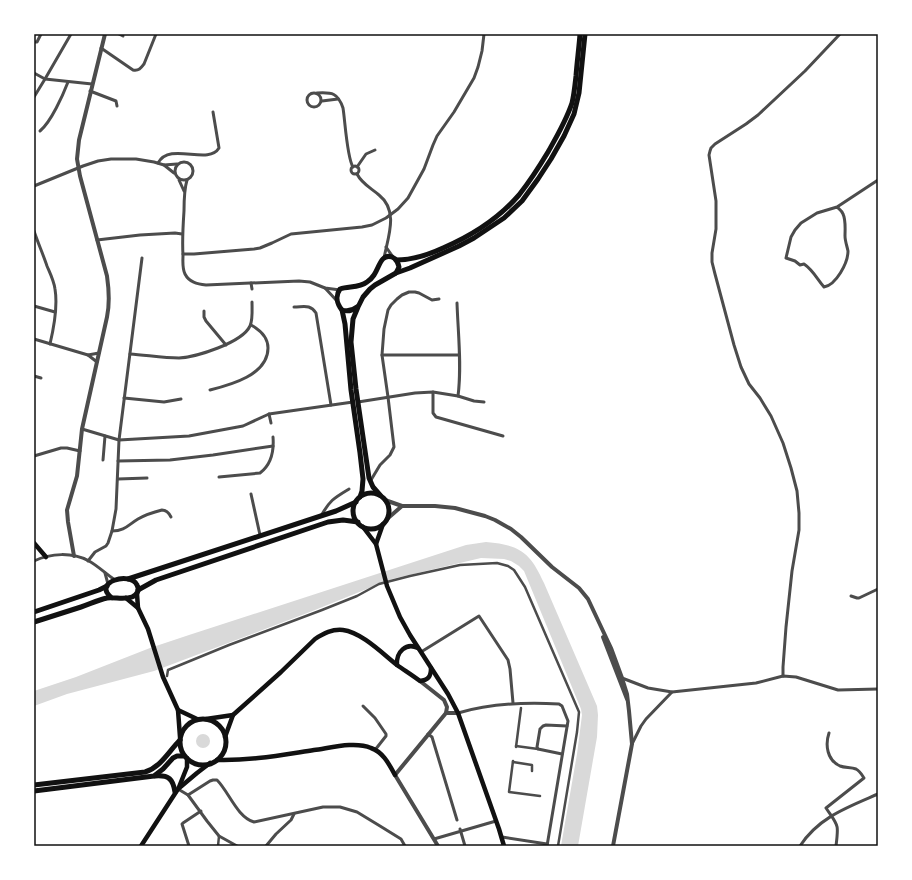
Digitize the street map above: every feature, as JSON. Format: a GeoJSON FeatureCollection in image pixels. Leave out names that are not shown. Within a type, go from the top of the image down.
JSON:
{"type":"FeatureCollection","features":[{"type":"Feature","properties":{"kind":"main road"},"geometry":{"type":"LineString","coordinates":[[504,846],[458,713],[448,694],[410,635],[396,609],[387,586],[376,544],[355,518],[354,508],[362,490],[363,479],[345,324],[342,310],[338,304],[337,294],[343,288],[361,286],[368,281],[374,275],[384,258],[390,257],[395,259],[410,259],[423,256],[458,241],[507,208],[529,181],[557,136],[568,114],[572,102],[580,34]]}},
{"type":"Feature","properties":{"kind":"main road"},"geometry":{"type":"LineString","coordinates":[[376,544],[383,524],[389,514],[389,509],[385,500],[370,482],[368,472],[355,402],[351,342],[353,319],[363,297],[370,289],[380,282],[396,273],[474,238],[504,218],[522,201],[551,159],[574,114],[579,93],[585,34]]}},
{"type":"Feature","properties":{"kind":"main road"},"geometry":{"type":"LineString","coordinates":[[395,259],[399,267],[396,273]]}},
{"type":"Feature","properties":{"kind":"main road"},"geometry":{"type":"LineString","coordinates":[[342,310],[354,310],[358,307]]}},
{"type":"Feature","properties":{"kind":"main road"},"geometry":{"type":"LineString","coordinates":[[34,612],[99,590],[111,581],[128,579],[344,508],[364,495],[370,493],[380,495]]}},
{"type":"Feature","properties":{"kind":"main road"},"geometry":{"type":"LineString","coordinates":[[34,622],[112,598],[131,598],[137,592],[156,580],[328,522],[343,520],[358,522]]}},
{"type":"Feature","properties":{"kind":"main road"},"geometry":{"type":"LineString","coordinates":[[363,527],[373,528],[383,524]]}},
{"type":"Feature","properties":{"kind":"main road"},"geometry":{"type":"LineString","coordinates":[[34,543],[46,557]]}},
{"type":"Feature","properties":{"kind":"main road"},"geometry":{"type":"LineString","coordinates":[[128,579],[136,583],[138,586],[138,608],[146,624],[164,676],[178,710],[181,748],[186,757],[192,762],[198,764],[210,763]]}},
{"type":"Feature","properties":{"kind":"main road"},"geometry":{"type":"LineString","coordinates":[[107,585],[108,594],[112,598]]}},
{"type":"Feature","properties":{"kind":"main road"},"geometry":{"type":"LineString","coordinates":[[126,598],[138,608]]}},
{"type":"Feature","properties":{"kind":"main road"},"geometry":{"type":"LineString","coordinates":[[225,736],[233,715],[315,639],[330,630],[353,632],[420,681],[429,677],[431,668]]}},
{"type":"Feature","properties":{"kind":"main road"},"geometry":{"type":"LineString","coordinates":[[408,647],[410,635]]}},
{"type":"Feature","properties":{"kind":"main road"},"geometry":{"type":"LineString","coordinates":[[386,656],[398,654],[412,646],[420,650]]}},
{"type":"Feature","properties":{"kind":"main road"},"geometry":{"type":"LineString","coordinates":[[397,665],[398,654]]}},
{"type":"Feature","properties":{"kind":"main road"},"geometry":{"type":"LineString","coordinates":[[178,710],[197,719],[233,715]]}},
{"type":"Feature","properties":{"kind":"main road"},"geometry":{"type":"LineString","coordinates":[[34,785],[146,772],[163,761],[180,738],[182,732],[188,724],[197,719]]}},
{"type":"Feature","properties":{"kind":"main road"},"geometry":{"type":"LineString","coordinates":[[177,790],[196,773],[216,760],[224,749],[225,736],[223,730],[213,721],[206,719]]}},
{"type":"Feature","properties":{"kind":"main road"},"geometry":{"type":"LineString","coordinates":[[216,760],[247,760],[356,745],[367,746],[379,752],[395,775]]}},
{"type":"Feature","properties":{"kind":"main road"},"geometry":{"type":"LineString","coordinates":[[154,776],[173,758],[177,756],[186,757]]}},
{"type":"Feature","properties":{"kind":"main road"},"geometry":{"type":"LineString","coordinates":[[141,846],[177,790],[187,767],[186,757]]}},
{"type":"Feature","properties":{"kind":"main road"},"geometry":{"type":"LineString","coordinates":[[34,791],[154,776],[165,776],[171,779],[177,790]]}},
{"type":"Feature","properties":{"kind":"street"},"geometry":{"type":"LineString","coordinates":[[34,42],[37,42],[41,34]]}},
{"type":"Feature","properties":{"kind":"street"},"geometry":{"type":"LineString","coordinates":[[34,97],[71,34]]}},
{"type":"Feature","properties":{"kind":"street"},"geometry":{"type":"LineString","coordinates":[[74,556],[67,513],[77,476],[82,429],[107,317],[109,295],[107,276],[78,168],[77,159],[90,91],[104,34]]}},
{"type":"Feature","properties":{"kind":"street"},"geometry":{"type":"LineString","coordinates":[[119,34],[123,36]]}},
{"type":"Feature","properties":{"kind":"street"},"geometry":{"type":"LineString","coordinates":[[101,48],[136,70],[144,64],[156,34]]}},
{"type":"Feature","properties":{"kind":"street"},"geometry":{"type":"LineString","coordinates":[[183,254],[260,248],[291,234],[362,227],[372,225],[393,214],[408,198],[424,169],[433,145],[474,78],[482,51],[484,34]]}},
{"type":"Feature","properties":{"kind":"street"},"geometry":{"type":"LineString","coordinates":[[783,676],[792,571],[799,530],[800,513],[797,491],[783,443],[771,416],[749,384],[741,366],[715,274],[712,262],[712,253],[716,229],[716,201],[710,164],[710,151],[715,144],[758,115],[805,71],[840,34]]}},
{"type":"Feature","properties":{"kind":"street"},"geometry":{"type":"LineString","coordinates":[[34,73],[45,80],[92,84]]}},
{"type":"Feature","properties":{"kind":"street"},"geometry":{"type":"LineString","coordinates":[[40,131],[60,101],[68,82]]}},
{"type":"Feature","properties":{"kind":"street"},"geometry":{"type":"LineString","coordinates":[[90,91],[116,101],[118,106]]}},
{"type":"Feature","properties":{"kind":"street"},"geometry":{"type":"LineString","coordinates":[[338,99],[322,101],[315,108],[310,106],[307,100],[308,96],[312,93],[330,92],[338,99],[343,108],[350,163],[358,170],[357,174],[364,184],[384,200],[390,210],[391,223],[384,258]]}},
{"type":"Feature","properties":{"kind":"street"},"geometry":{"type":"LineString","coordinates":[[317,93],[322,101]]}},
{"type":"Feature","properties":{"kind":"street"},"geometry":{"type":"LineString","coordinates":[[158,163],[160,158],[167,155],[178,153],[206,155],[217,151],[218,148],[213,112]]}},
{"type":"Feature","properties":{"kind":"street"},"geometry":{"type":"LineString","coordinates":[[357,174],[353,174],[351,172],[351,168],[355,167],[366,154],[375,150]]}},
{"type":"Feature","properties":{"kind":"street"},"geometry":{"type":"LineString","coordinates":[[34,186],[98,161],[111,159],[136,159],[164,165],[174,173],[179,180],[184,193]]}},
{"type":"Feature","properties":{"kind":"street"},"geometry":{"type":"LineString","coordinates":[[164,165],[185,162],[188,163],[193,170],[192,175],[187,180],[184,193],[182,234],[183,269],[184,273],[190,280],[198,284],[206,285],[299,281],[310,282],[325,288],[340,290]]}},
{"type":"Feature","properties":{"kind":"street"},"geometry":{"type":"LineString","coordinates":[[174,173],[174,168],[177,164]]}},
{"type":"Feature","properties":{"kind":"street"},"geometry":{"type":"LineString","coordinates":[[179,180],[187,180]]}},
{"type":"Feature","properties":{"kind":"street"},"geometry":{"type":"LineString","coordinates":[[837,206],[843,212],[848,253],[841,272],[834,281],[828,286],[824,287],[807,266],[786,258],[795,230],[801,223],[817,213],[837,206],[878,180]]}},
{"type":"Feature","properties":{"kind":"street"},"geometry":{"type":"LineString","coordinates":[[34,231],[55,289],[55,312],[50,344]]}},
{"type":"Feature","properties":{"kind":"street"},"geometry":{"type":"LineString","coordinates":[[97,240],[175,233],[182,234]]}},
{"type":"Feature","properties":{"kind":"street"},"geometry":{"type":"LineString","coordinates":[[386,247],[395,259]]}},
{"type":"Feature","properties":{"kind":"street"},"geometry":{"type":"LineString","coordinates":[[88,561],[95,552],[106,546],[112,531],[117,498],[119,440],[142,258]]}},
{"type":"Feature","properties":{"kind":"street"},"geometry":{"type":"LineString","coordinates":[[251,283],[252,289]]}},
{"type":"Feature","properties":{"kind":"street"},"geometry":{"type":"LineString","coordinates":[[325,288],[338,304]]}},
{"type":"Feature","properties":{"kind":"street"},"geometry":{"type":"LineString","coordinates":[[370,482],[380,465],[390,455],[394,447],[382,355],[385,321],[388,310],[399,296],[405,293],[419,293],[430,300],[439,299]]}},
{"type":"Feature","properties":{"kind":"street"},"geometry":{"type":"LineString","coordinates":[[130,354],[180,358],[226,345],[244,334],[251,325],[252,302]]}},
{"type":"Feature","properties":{"kind":"street"},"geometry":{"type":"LineString","coordinates":[[457,303],[460,386],[458,396]]}},
{"type":"Feature","properties":{"kind":"street"},"geometry":{"type":"LineString","coordinates":[[34,306],[55,312]]}},
{"type":"Feature","properties":{"kind":"street"},"geometry":{"type":"LineString","coordinates":[[294,307],[308,306],[316,313],[331,405]]}},
{"type":"Feature","properties":{"kind":"street"},"geometry":{"type":"LineString","coordinates":[[204,311],[206,321],[226,345]]}},
{"type":"Feature","properties":{"kind":"street"},"geometry":{"type":"LineString","coordinates":[[210,390],[225,387],[246,377],[261,366],[266,360],[268,354],[267,341],[258,329],[251,325]]}},
{"type":"Feature","properties":{"kind":"street"},"geometry":{"type":"LineString","coordinates":[[34,340],[88,355],[97,362]]}},
{"type":"Feature","properties":{"kind":"street"},"geometry":{"type":"LineString","coordinates":[[88,355],[99,353]]}},
{"type":"Feature","properties":{"kind":"street"},"geometry":{"type":"LineString","coordinates":[[382,355],[459,355]]}},
{"type":"Feature","properties":{"kind":"street"},"geometry":{"type":"LineString","coordinates":[[34,376],[41,378]]}},
{"type":"Feature","properties":{"kind":"street"},"geometry":{"type":"LineString","coordinates":[[82,429],[119,440],[189,436],[242,426],[269,414],[415,393],[433,392],[484,402]]}},
{"type":"Feature","properties":{"kind":"street"},"geometry":{"type":"LineString","coordinates":[[433,392],[433,413],[436,417],[503,436]]}},
{"type":"Feature","properties":{"kind":"street"},"geometry":{"type":"LineString","coordinates":[[124,398],[164,402],[180,399]]}},
{"type":"Feature","properties":{"kind":"street"},"geometry":{"type":"LineString","coordinates":[[269,414],[271,423]]}},
{"type":"Feature","properties":{"kind":"street"},"geometry":{"type":"LineString","coordinates":[[103,460],[105,436]]}},
{"type":"Feature","properties":{"kind":"street"},"geometry":{"type":"LineString","coordinates":[[219,477],[260,473],[266,468],[273,453],[273,437]]}},
{"type":"Feature","properties":{"kind":"street"},"geometry":{"type":"LineString","coordinates":[[118,461],[170,460],[273,446]]}},
{"type":"Feature","properties":{"kind":"street"},"geometry":{"type":"LineString","coordinates":[[34,456],[61,448],[80,451]]}},
{"type":"Feature","properties":{"kind":"street"},"geometry":{"type":"LineString","coordinates":[[118,479],[147,478]]}},
{"type":"Feature","properties":{"kind":"street"},"geometry":{"type":"LineString","coordinates":[[321,516],[332,499],[349,489]]}},
{"type":"Feature","properties":{"kind":"street"},"geometry":{"type":"LineString","coordinates":[[251,494],[260,535]]}},
{"type":"Feature","properties":{"kind":"street"},"geometry":{"type":"LineString","coordinates":[[385,500],[402,506],[436,506],[464,510],[489,517],[511,529],[531,545],[552,567],[582,591],[590,603],[598,621],[606,648],[620,678],[628,703],[632,744]]}},
{"type":"Feature","properties":{"kind":"street"},"geometry":{"type":"LineString","coordinates":[[387,519],[402,506]]}},
{"type":"Feature","properties":{"kind":"street"},"geometry":{"type":"LineString","coordinates":[[112,531],[119,531],[137,520],[162,510],[168,512],[171,517]]}},
{"type":"Feature","properties":{"kind":"street"},"geometry":{"type":"LineString","coordinates":[[34,561],[59,555],[74,556],[88,561],[115,580]]}},
{"type":"Feature","properties":{"kind":"street"},"geometry":{"type":"LineString","coordinates":[[164,676],[168,670],[357,596],[378,584],[460,565],[497,563],[508,566],[514,570],[525,587],[580,712],[558,846]]}},
{"type":"Feature","properties":{"kind":"street"},"geometry":{"type":"LineString","coordinates":[[105,573],[107,585]]}},
{"type":"Feature","properties":{"kind":"street"},"geometry":{"type":"LineString","coordinates":[[851,596],[859,598],[878,589]]}},
{"type":"Feature","properties":{"kind":"street"},"geometry":{"type":"LineString","coordinates":[[420,650],[479,616],[508,660],[513,703]]}},
{"type":"Feature","properties":{"kind":"street"},"geometry":{"type":"LineString","coordinates":[[620,678],[648,688],[672,692],[756,683],[783,676],[796,677],[838,690],[878,689]]}},
{"type":"Feature","properties":{"kind":"street"},"geometry":{"type":"LineString","coordinates":[[420,681],[444,700],[447,707],[446,714],[395,775],[438,846]]}},
{"type":"Feature","properties":{"kind":"street"},"geometry":{"type":"LineString","coordinates":[[613,846],[632,744],[641,726],[672,692]]}},
{"type":"Feature","properties":{"kind":"street"},"geometry":{"type":"LineString","coordinates":[[446,714],[458,713],[485,706],[513,703],[559,704],[562,706],[568,721],[547,845],[502,837]]}},
{"type":"Feature","properties":{"kind":"street"},"geometry":{"type":"LineString","coordinates":[[363,706],[375,718],[386,736],[376,750]]}},
{"type":"Feature","properties":{"kind":"street"},"geometry":{"type":"LineString","coordinates":[[521,708],[516,747],[538,749],[562,754]]}},
{"type":"Feature","properties":{"kind":"street"},"geometry":{"type":"LineString","coordinates":[[538,749],[537,747],[541,727],[546,725],[567,726]]}},
{"type":"Feature","properties":{"kind":"street"},"geometry":{"type":"LineString","coordinates":[[829,733],[827,747],[831,758],[840,766],[856,769],[864,778],[826,808],[838,825],[836,846]]}},
{"type":"Feature","properties":{"kind":"street"},"geometry":{"type":"LineString","coordinates":[[428,734],[432,737],[457,820]]}},
{"type":"Feature","properties":{"kind":"street"},"geometry":{"type":"LineString","coordinates":[[532,770],[532,765],[513,761],[509,792],[540,796]]}},
{"type":"Feature","properties":{"kind":"street"},"geometry":{"type":"LineString","coordinates":[[188,795],[215,779],[219,782],[241,814],[254,822],[323,807],[347,809],[357,812],[401,839],[406,846]]}},
{"type":"Feature","properties":{"kind":"street"},"geometry":{"type":"LineString","coordinates":[[177,790],[188,795],[220,836],[237,846]]}},
{"type":"Feature","properties":{"kind":"street"},"geometry":{"type":"LineString","coordinates":[[800,846],[811,832],[831,816],[846,807],[878,794]]}},
{"type":"Feature","properties":{"kind":"street"},"geometry":{"type":"LineString","coordinates":[[189,846],[182,824],[201,811]]}},
{"type":"Feature","properties":{"kind":"street"},"geometry":{"type":"LineString","coordinates":[[266,846],[291,820],[294,814]]}},
{"type":"Feature","properties":{"kind":"street"},"geometry":{"type":"LineString","coordinates":[[434,839],[460,830],[496,821]]}},
{"type":"Feature","properties":{"kind":"street"},"geometry":{"type":"LineString","coordinates":[[460,830],[465,846]]}},
{"type":"Feature","properties":{"kind":"street"},"geometry":{"type":"LineString","coordinates":[[218,846],[220,836]]}},
{"type":"Feature","properties":{"kind":"shaded area"},"geometry":{"type":"Polygon","coordinates":[[[486,542],[498,543],[516,548],[528,557],[534,564],[544,583],[597,706],[597,737],[578,846],[561,846],[577,754],[582,715],[581,709],[524,571],[511,561],[504,559],[481,558],[392,579],[154,671],[67,694],[34,706],[34,691],[76,677],[150,648],[466,545],[486,542]]]}},
{"type":"Feature","properties":{"kind":"shaded area"},"geometry":{"type":"Polygon","coordinates":[[[200,734],[206,734],[210,738],[210,744],[206,748],[200,748],[196,744],[196,738],[200,734]]]}}]}
